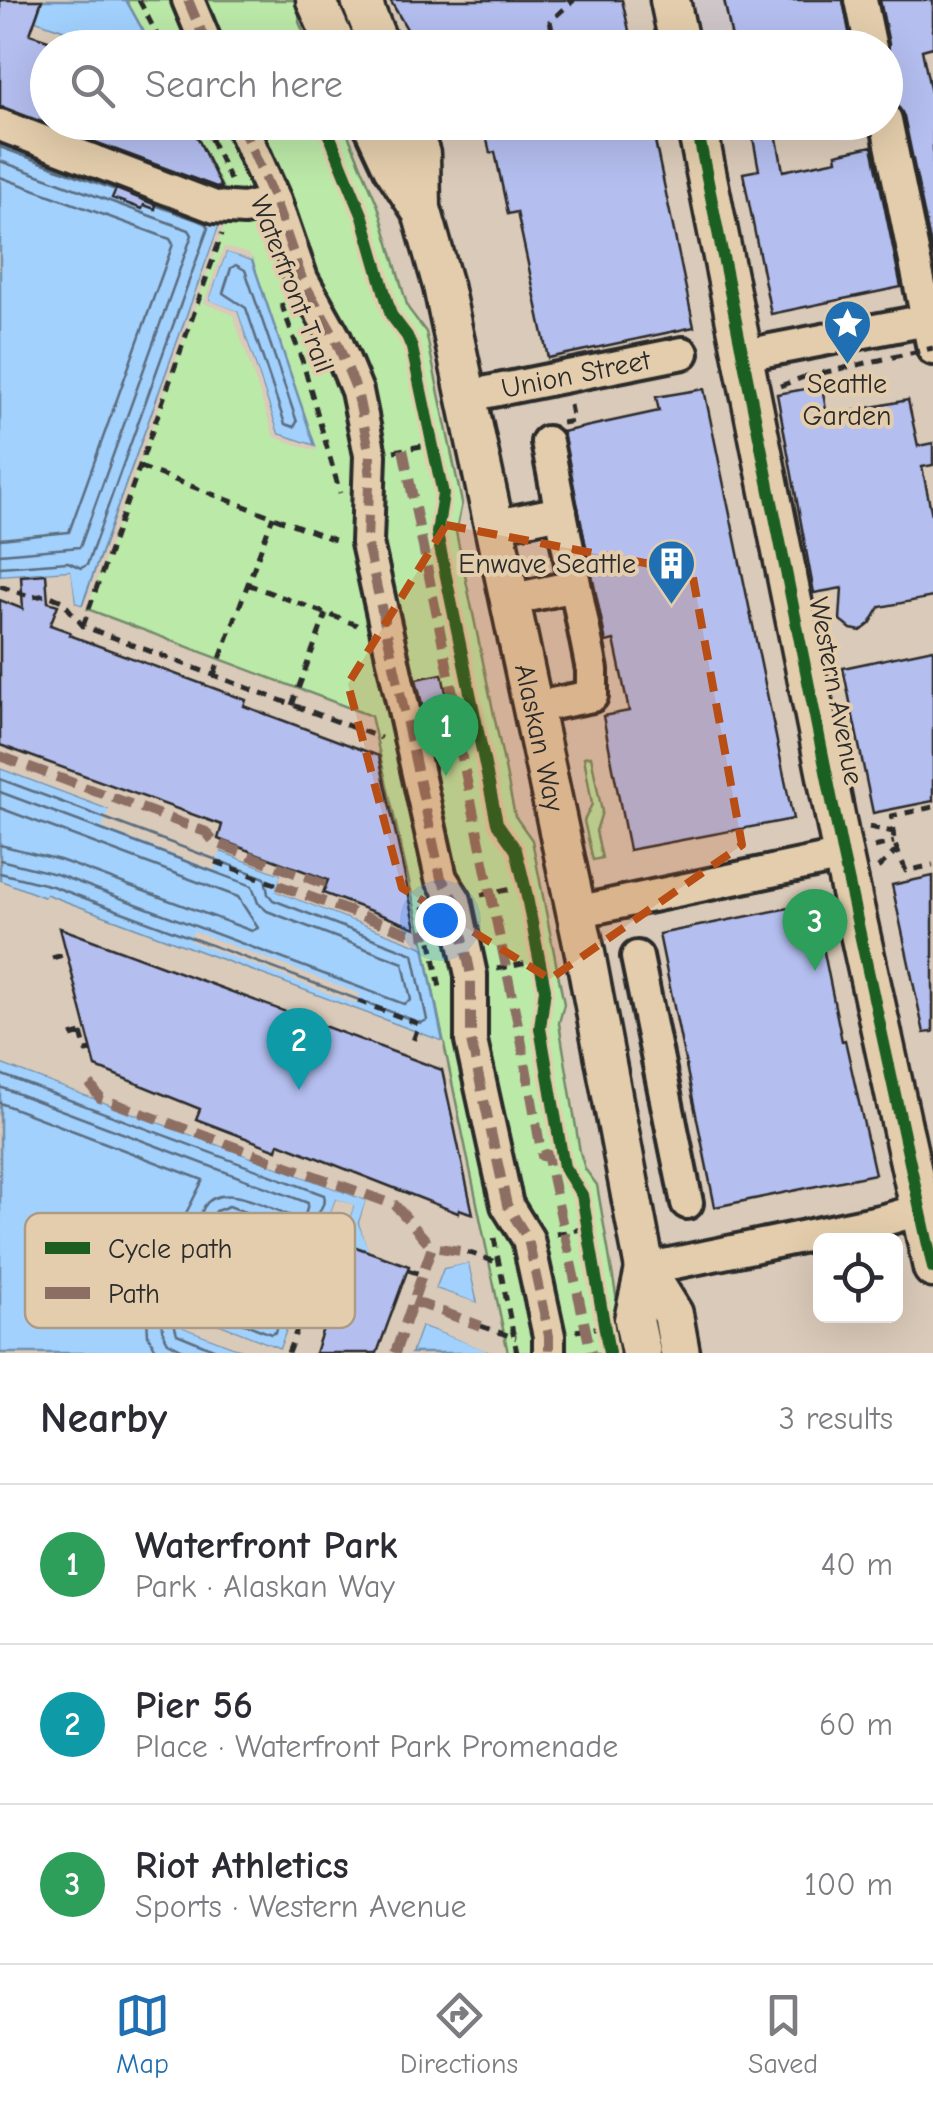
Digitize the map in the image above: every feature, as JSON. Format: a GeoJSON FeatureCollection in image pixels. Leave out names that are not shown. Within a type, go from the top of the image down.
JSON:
{"type":"FeatureCollection","features":[{"type":"Feature","properties":{"kind":"main road"},"geometry":{"type":"LineString","coordinates":[[316,0],[329,30]]}},
{"type":"Feature","properties":{"kind":"main road"},"geometry":{"type":"LineString","coordinates":[[361,0],[373,30]]}},
{"type":"Feature","properties":{"kind":"main road"},"geometry":{"type":"LineString","coordinates":[[670,0],[676,30]]}},
{"type":"Feature","properties":{"kind":"main road","name":"Alaskan Way"},"geometry":{"type":"LineString","coordinates":[[380,140],[422,212]]}},
{"type":"Feature","properties":{"kind":"main road","name":"Alaskan Way"},"geometry":{"type":"LineString","coordinates":[[415,140],[420,154],[422,212],[444,286],[468,396],[576,912],[645,1269],[673,1314],[680,1353]]}},
{"type":"Feature","properties":{"kind":"main road","name":"Western Avenue"},"geometry":{"type":"LineString","coordinates":[[700,140],[858,851],[927,1207],[933,1268]]}},
{"type":"Feature","properties":{"kind":"main road","name":"Alaskan Way"},"geometry":{"type":"LineString","coordinates":[[641,1353],[634,1320],[645,1269]]}},
{"type":"Feature","properties":{"kind":"street"},"geometry":{"type":"LineString","coordinates":[[188,0],[200,30]]}},
{"type":"Feature","properties":{"kind":"street"},"geometry":{"type":"LineString","coordinates":[[861,0],[867,30]]}},
{"type":"Feature","properties":{"kind":"street"},"geometry":{"type":"LineString","coordinates":[[0,124],[30,136]]}},
{"type":"Feature","properties":{"kind":"street"},"geometry":{"type":"LineString","coordinates":[[41,140],[215,207],[238,208],[275,200]]}},
{"type":"Feature","properties":{"kind":"street"},"geometry":{"type":"LineString","coordinates":[[248,140],[275,200],[302,279],[335,338],[356,391],[370,454],[368,543],[441,878],[455,900],[471,974],[471,1040],[507,1205],[528,1239],[548,1353]]}},
{"type":"Feature","properties":{"kind":"street"},"geometry":{"type":"LineString","coordinates":[[745,356],[931,339],[890,140]]}},
{"type":"Feature","properties":{"kind":"street","name":"Union Street"},"geometry":{"type":"LineString","coordinates":[[468,396],[683,353]]}},
{"type":"Feature","properties":{"kind":"street"},"geometry":{"type":"LineString","coordinates":[[532,708],[592,696],[592,670],[547,442]]}},
{"type":"Feature","properties":{"kind":"street"},"geometry":{"type":"LineString","coordinates":[[493,526],[561,512]]}},
{"type":"Feature","properties":{"kind":"street"},"geometry":{"type":"LineString","coordinates":[[509,600],[575,586]]}},
{"type":"Feature","properties":{"kind":"street"},"geometry":{"type":"LineString","coordinates":[[576,912],[858,851]]}},
{"type":"Feature","properties":{"kind":"street"},"geometry":{"type":"LineString","coordinates":[[636,957],[687,1202]]}},
{"type":"Feature","properties":{"kind":"street"},"geometry":{"type":"LineString","coordinates":[[596,1011],[646,1001]]}},
{"type":"Feature","properties":{"kind":"street"},"geometry":{"type":"LineString","coordinates":[[608,1078],[660,1068]]}},
{"type":"Feature","properties":{"kind":"street"},"geometry":{"type":"LineString","coordinates":[[645,1269],[884,1220],[927,1207]]}},
{"type":"Feature","properties":{"kind":"path"},"geometry":{"type":"LineString","coordinates":[[139,0],[155,30]]}},
{"type":"Feature","properties":{"kind":"path"},"geometry":{"type":"LineString","coordinates":[[552,30],[550,21],[574,0]]}},
{"type":"Feature","properties":{"kind":"path"},"geometry":{"type":"LineString","coordinates":[[83,626],[238,208]]}},
{"type":"Feature","properties":{"kind":"path"},"geometry":{"type":"LineString","coordinates":[[780,386],[931,339]]}},
{"type":"Feature","properties":{"kind":"path"},"geometry":{"type":"LineString","coordinates":[[570,405],[573,421]]}},
{"type":"Feature","properties":{"kind":"path"},"geometry":{"type":"LineString","coordinates":[[428,425],[435,458]]}},
{"type":"Feature","properties":{"kind":"path"},"geometry":{"type":"LineString","coordinates":[[140,467],[353,546]]}},
{"type":"Feature","properties":{"kind":"path"},"geometry":{"type":"LineString","coordinates":[[214,675],[273,516]]}},
{"type":"Feature","properties":{"kind":"path"},"geometry":{"type":"LineString","coordinates":[[247,584],[370,630]]}},
{"type":"Feature","properties":{"kind":"path"},"geometry":{"type":"LineString","coordinates":[[0,586],[32,597],[48,595],[62,601],[83,626],[391,742]]}},
{"type":"Feature","properties":{"kind":"path"},"geometry":{"type":"LineString","coordinates":[[292,705],[326,614]]}},
{"type":"Feature","properties":{"kind":"path"},"geometry":{"type":"LineString","coordinates":[[933,806],[892,816],[894,842],[906,870],[933,865]]}},
{"type":"Feature","properties":{"kind":"path"},"geometry":{"type":"LineString","coordinates":[[869,827],[894,832]]}},
{"type":"Feature","properties":{"kind":"path"},"geometry":{"type":"LineString","coordinates":[[858,851],[894,842]]}},
{"type":"Feature","properties":{"kind":"path"},"geometry":{"type":"LineString","coordinates":[[878,868],[897,850]]}},
{"type":"Feature","properties":{"kind":"path"},"geometry":{"type":"LineString","coordinates":[[216,862],[278,885]]}},
{"type":"Feature","properties":{"kind":"path"},"geometry":{"type":"LineString","coordinates":[[522,876],[526,894]]}},
{"type":"Feature","properties":{"kind":"path"},"geometry":{"type":"LineString","coordinates":[[537,950],[543,979]]}},
{"type":"Feature","properties":{"kind":"path"},"geometry":{"type":"LineString","coordinates":[[52,958],[67,954]]}},
{"type":"Feature","properties":{"kind":"path"},"geometry":{"type":"LineString","coordinates":[[358,1000],[420,1024],[412,1044]]}},
{"type":"Feature","properties":{"kind":"path"},"geometry":{"type":"LineString","coordinates":[[71,1036],[84,1032],[86,1051],[92,1050]]}},
{"type":"Feature","properties":{"kind":"path"},"geometry":{"type":"LineString","coordinates":[[586,1220],[589,1239]]}},
{"type":"Feature","properties":{"kind":"path"},"geometry":{"type":"LineString","coordinates":[[466,1252],[499,1263]]}},
{"type":"Feature","properties":{"kind":"path"},"geometry":{"type":"LineString","coordinates":[[408,1270],[422,1275]]}},
{"type":"Feature","properties":{"kind":"path"},"geometry":{"type":"LineString","coordinates":[[602,1314],[606,1334]]}},
{"type":"Feature","properties":{"kind":"path"},"geometry":{"type":"LineString","coordinates":[[481,1326],[514,1338]]}},
{"type":"Feature","properties":{"kind":"path"},"geometry":{"type":"LineString","coordinates":[[288,1353],[298,1328]]}},
{"type":"Feature","properties":{"kind":"highlighted area"},"geometry":{"type":"Polygon","coordinates":[[[446,525],[692,572],[742,845],[550,979],[402,888],[348,684],[446,525]]]}},
{"type":"Feature","properties":{"kind":"shaded area"},"geometry":{"type":"Polygon","coordinates":[[[686,0],[891,0],[735,30],[692,30],[686,0]]]}},
{"type":"Feature","properties":{"kind":"green space"},"geometry":{"type":"Polygon","coordinates":[[[126,0],[301,0],[299,22],[303,30],[143,30],[126,0]]]}},
{"type":"Feature","properties":{"kind":"green space"},"geometry":{"type":"Polygon","coordinates":[[[198,140],[350,140],[378,206],[408,308],[426,332],[462,503],[456,532],[515,816],[532,840],[564,1004],[559,1023],[580,1152],[585,1169],[597,1185],[626,1353],[508,1353],[424,947],[371,716],[82,607],[222,219],[241,225],[198,140]]]}},
{"type":"Feature","properties":{"kind":"green space"},"geometry":{"type":"Polygon","coordinates":[[[591,756],[602,812],[596,831],[602,858],[593,860],[584,821],[592,804],[584,757],[591,756]]]}},
{"type":"Feature","properties":{"kind":"water"},"geometry":{"type":"Polygon","coordinates":[[[42,0],[126,0],[143,30],[62,30],[35,21],[42,0]]]}},
{"type":"Feature","properties":{"kind":"water"},"geometry":{"type":"Polygon","coordinates":[[[0,137],[222,219],[82,606],[75,603],[70,571],[0,576],[0,137]]]}},
{"type":"Feature","properties":{"kind":"water"},"geometry":{"type":"Polygon","coordinates":[[[226,251],[252,260],[315,446],[278,434],[237,312],[208,301],[226,251]]]}},
{"type":"Feature","properties":{"kind":"water"},"geometry":{"type":"Polygon","coordinates":[[[0,768],[282,874],[277,891],[424,947],[443,1042],[0,881],[0,768]]]}},
{"type":"Feature","properties":{"kind":"water"},"geometry":{"type":"Polygon","coordinates":[[[0,1063],[367,1200],[359,1223],[371,1252],[355,1247],[353,1206],[336,1200],[331,1213],[25,1213],[25,1328],[187,1328],[251,1353],[0,1353],[0,1063]]]}},
{"type":"Feature","properties":{"kind":"water"},"geometry":{"type":"Polygon","coordinates":[[[469,1262],[478,1304],[435,1289],[443,1268],[469,1262]]]}},
{"type":"Feature","properties":{"kind":"water"},"geometry":{"type":"Polygon","coordinates":[[[421,1325],[487,1349],[488,1353],[411,1353],[421,1325]]]}},
{"type":"Feature","properties":{"kind":"water"},"geometry":{"type":"Polygon","coordinates":[[[227,1328],[288,1328],[280,1349],[227,1328]]]}},
{"type":"Feature","properties":{"kind":"pier"},"geometry":{"type":"Polygon","coordinates":[[[37,0],[42,0],[35,21],[61,30],[47,30],[32,25],[37,0]]]}},
{"type":"Feature","properties":{"kind":"pier"},"geometry":{"type":"Polygon","coordinates":[[[227,218],[87,609],[81,611],[71,606],[66,577],[0,582],[0,576],[71,571],[75,603],[83,606],[222,219],[227,218]]]}},
{"type":"Feature","properties":{"kind":"pier"},"geometry":{"type":"Polygon","coordinates":[[[224,247],[250,254],[252,260],[226,252],[209,300],[237,311],[278,434],[315,446],[316,451],[274,437],[233,315],[204,303],[224,247]]]}},
{"type":"Feature","properties":{"kind":"pier"},"geometry":{"type":"Polygon","coordinates":[[[0,763],[284,869],[287,874],[282,888],[422,941],[424,947],[276,891],[281,874],[221,851],[214,870],[102,828],[109,809],[0,768],[0,763]]]}},
{"type":"Feature","properties":{"kind":"pier"},"geometry":{"type":"Polygon","coordinates":[[[0,881],[443,1042],[444,1047],[49,901],[44,903],[0,887],[0,881]]]}},
{"type":"Feature","properties":{"kind":"pier"},"geometry":{"type":"Polygon","coordinates":[[[193,931],[360,994],[356,1004],[190,941],[193,931]]]}},
{"type":"Feature","properties":{"kind":"pier"},"geometry":{"type":"Polygon","coordinates":[[[0,1058],[369,1195],[372,1200],[364,1223],[375,1255],[355,1252],[355,1247],[369,1252],[359,1223],[366,1200],[0,1063],[0,1058]]]}},
{"type":"Feature","properties":{"kind":"pier"},"geometry":{"type":"Polygon","coordinates":[[[336,1199],[354,1205],[351,1213],[346,1213],[347,1208],[339,1205],[335,1213],[331,1213],[336,1199]]]}},
{"type":"Feature","properties":{"kind":"pier"},"geometry":{"type":"Polygon","coordinates":[[[468,1257],[474,1261],[483,1303],[480,1309],[430,1290],[439,1264],[468,1257]],[[469,1263],[443,1268],[435,1289],[478,1303],[469,1263]]]}},
{"type":"Feature","properties":{"kind":"pier"},"geometry":{"type":"Polygon","coordinates":[[[421,1320],[490,1345],[493,1353],[421,1325],[411,1353],[406,1353],[416,1323],[421,1320]]]}},
{"type":"Feature","properties":{"kind":"pier"},"geometry":{"type":"Polygon","coordinates":[[[186,1328],[200,1328],[253,1348],[256,1353],[186,1328]]]}},
{"type":"Feature","properties":{"kind":"pier"},"geometry":{"type":"Polygon","coordinates":[[[214,1328],[227,1328],[280,1349],[288,1328],[293,1328],[285,1351],[277,1353],[214,1328]]]}},
{"type":"Feature","properties":{"kind":"building"},"geometry":{"type":"Polygon","coordinates":[[[0,0],[42,0],[30,30],[30,118],[0,107],[0,0]]]}},
{"type":"Feature","properties":{"kind":"building"},"geometry":{"type":"Polygon","coordinates":[[[390,0],[622,0],[629,30],[408,30],[390,0]]]}},
{"type":"Feature","properties":{"kind":"building"},"geometry":{"type":"Polygon","coordinates":[[[724,0],[843,0],[849,30],[730,30],[724,0]]]}},
{"type":"Feature","properties":{"kind":"building"},"geometry":{"type":"Polygon","coordinates":[[[880,0],[933,0],[933,47],[922,50],[933,103],[933,256],[903,115],[903,30],[886,30],[880,0]]]}},
{"type":"Feature","properties":{"kind":"building"},"geometry":{"type":"Polygon","coordinates":[[[89,140],[199,140],[222,189],[89,140]]]}},
{"type":"Feature","properties":{"kind":"building"},"geometry":{"type":"Polygon","coordinates":[[[487,140],[655,140],[694,327],[548,358],[517,212],[508,214],[495,152],[490,153],[487,140]]]}},
{"type":"Feature","properties":{"kind":"building"},"geometry":{"type":"Polygon","coordinates":[[[753,140],[777,140],[783,171],[837,160],[836,154],[872,146],[901,287],[771,314],[743,173],[759,170],[753,140]]]}},
{"type":"Feature","properties":{"kind":"building"},"geometry":{"type":"Polygon","coordinates":[[[116,189],[156,205],[155,209],[144,205],[142,209],[112,198],[116,189]]]}},
{"type":"Feature","properties":{"kind":"building"},"geometry":{"type":"Polygon","coordinates":[[[822,386],[827,416],[908,400],[918,446],[933,443],[933,465],[922,467],[933,520],[933,597],[880,607],[861,631],[840,620],[842,588],[814,593],[777,394],[822,386]]]}},
{"type":"Feature","properties":{"kind":"building"},"geometry":{"type":"Polygon","coordinates":[[[704,389],[793,819],[629,850],[603,716],[629,711],[614,640],[606,642],[562,432],[659,411],[656,397],[704,389]]]}},
{"type":"Feature","properties":{"kind":"building"},"geometry":{"type":"Polygon","coordinates":[[[46,574],[48,602],[58,605],[50,625],[246,700],[244,706],[379,756],[416,928],[323,893],[328,880],[218,839],[222,825],[0,745],[0,600],[23,609],[21,576],[46,574]]]}},
{"type":"Feature","properties":{"kind":"building"},"geometry":{"type":"Polygon","coordinates":[[[933,649],[933,801],[873,813],[843,668],[933,649]]]}},
{"type":"Feature","properties":{"kind":"building"},"geometry":{"type":"Polygon","coordinates":[[[442,674],[449,707],[424,712],[416,679],[442,674]]]}},
{"type":"Feature","properties":{"kind":"building"},"geometry":{"type":"Polygon","coordinates":[[[933,876],[933,1032],[924,1033],[892,885],[933,876]]]}},
{"type":"Feature","properties":{"kind":"building"},"geometry":{"type":"Polygon","coordinates":[[[814,903],[875,1174],[715,1207],[659,934],[814,903]]]}},
{"type":"Feature","properties":{"kind":"building"},"geometry":{"type":"Polygon","coordinates":[[[60,928],[442,1070],[473,1214],[459,1209],[458,1213],[279,1143],[277,1150],[196,1119],[200,1109],[96,1067],[60,928]]]}},
{"type":"Feature","properties":{"kind":"building"},"geometry":{"type":"Polygon","coordinates":[[[355,1247],[409,1266],[377,1353],[315,1353],[323,1328],[355,1328],[355,1247]]]}},
{"type":"Feature","properties":{"kind":"marked path"},"geometry":{"type":"LineString","coordinates":[[188,0],[200,30]]}},
{"type":"Feature","properties":{"kind":"marked path"},"geometry":{"type":"LineString","coordinates":[[248,140],[275,201],[302,279],[335,338],[357,391],[370,455],[367,543],[441,878],[455,900],[471,975],[471,1041],[507,1205],[528,1239],[549,1336],[549,1353]]}},
{"type":"Feature","properties":{"kind":"marked path"},"geometry":{"type":"LineString","coordinates":[[403,449],[542,1156],[547,1154],[591,1353]]}},
{"type":"Feature","properties":{"kind":"marked path"},"geometry":{"type":"LineString","coordinates":[[0,756],[206,832],[214,842],[321,883],[315,899]]}},
{"type":"Feature","properties":{"kind":"marked path"},"geometry":{"type":"LineString","coordinates":[[278,885],[414,935],[430,933]]}},
{"type":"Feature","properties":{"kind":"marked path"},"geometry":{"type":"LineString","coordinates":[[90,1084],[100,1098],[395,1205],[432,1247]]}},
{"type":"Feature","properties":{"kind":"marked path"},"geometry":{"type":"LineString","coordinates":[[395,1353],[432,1247],[467,1252]]}},
{"type":"Feature","properties":{"kind":"marked path"},"geometry":{"type":"LineString","coordinates":[[413,1301],[481,1326]]}},
{"type":"Feature","properties":{"kind":"cycle path"},"geometry":{"type":"LineString","coordinates":[[331,140],[363,217],[391,315],[412,348],[443,494],[437,533],[497,823],[516,850],[525,887],[545,989],[540,1028],[564,1167],[582,1195],[609,1353]]}},
{"type":"Feature","properties":{"kind":"cycle path"},"geometry":{"type":"LineString","coordinates":[[700,140],[843,856],[933,1268]]}},
{"type":"Feature","properties":{"kind":"place","name":"Seattle Garden"},"geometry":{"type":"Point","coordinates":[847,366]}},
{"type":"Feature","properties":{"kind":"place","name":"Enwave Seattle"},"geometry":{"type":"Point","coordinates":[671,606]}},
{"type":"Feature","properties":{"kind":"place","name":"Waterfront Park"},"geometry":{"type":"Point","coordinates":[446,776]}},
{"type":"Feature","properties":{"kind":"place","name":"Riot Athletics"},"geometry":{"type":"Point","coordinates":[815,971]}},
{"type":"Feature","properties":{"kind":"place","name":"Pier 56"},"geometry":{"type":"Point","coordinates":[299,1090]}}]}
